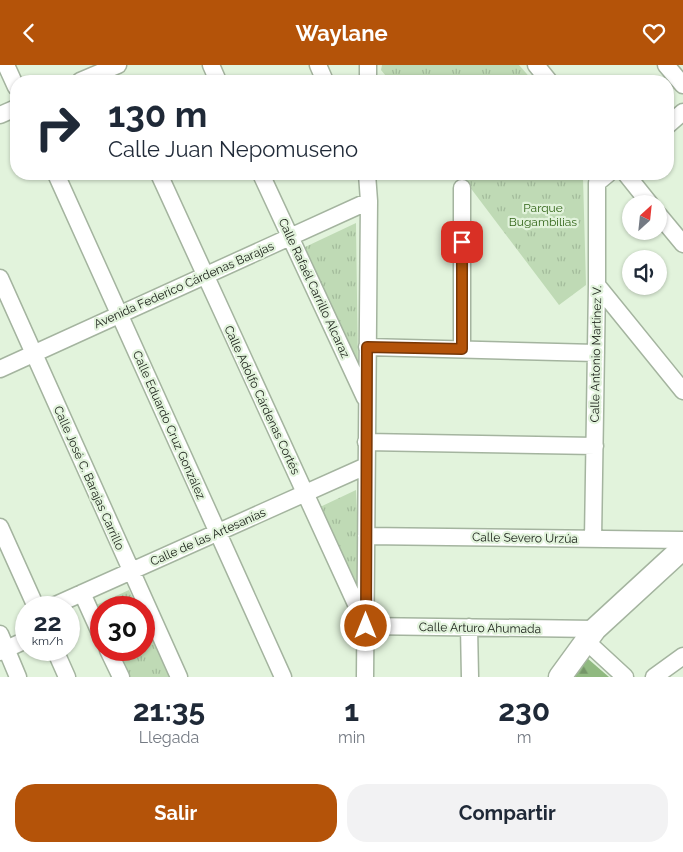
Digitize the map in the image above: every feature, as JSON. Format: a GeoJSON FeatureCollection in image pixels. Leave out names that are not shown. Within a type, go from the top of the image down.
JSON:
{"type":"FeatureCollection","features":[{"type":"Feature","properties":{"kind":"main road"},"geometry":{"type":"LineString","coordinates":[[560,677],[590,635],[681,540]]}},
{"type":"Feature","properties":{"kind":"street"},"geometry":{"type":"LineString","coordinates":[[536,65],[544,75]]}},
{"type":"Feature","properties":{"kind":"street"},"geometry":{"type":"LineString","coordinates":[[666,65],[683,85]]}},
{"type":"Feature","properties":{"kind":"street","name":"Calle Eduardo Cruz González"},"geometry":{"type":"LineString","coordinates":[[59,180],[283,677]]}},
{"type":"Feature","properties":{"kind":"street","name":"Calle Adolfo Cárdenas Cortés"},"geometry":{"type":"LineString","coordinates":[[162,180],[366,626]]}},
{"type":"Feature","properties":{"kind":"street","name":"Calle Rafaél Carrillo Alcaraz"},"geometry":{"type":"LineString","coordinates":[[264,180],[367,403]]}},
{"type":"Feature","properties":{"kind":"street"},"geometry":{"type":"LineString","coordinates":[[365,677],[369,201],[367,180]]}},
{"type":"Feature","properties":{"kind":"street","name":"Calle Antonio Martínez V."},"geometry":{"type":"LineString","coordinates":[[593,539],[597,183],[601,180]]}},
{"type":"Feature","properties":{"kind":"street"},"geometry":{"type":"LineString","coordinates":[[631,180],[643,195]]}},
{"type":"Feature","properties":{"kind":"street"},"geometry":{"type":"LineString","coordinates":[[462,188],[462,349]]}},
{"type":"Feature","properties":{"kind":"street","name":"Avenida Federico Cárdenas Barajas"},"geometry":{"type":"LineString","coordinates":[[0,369],[369,201]]}},
{"type":"Feature","properties":{"kind":"street"},"geometry":{"type":"LineString","coordinates":[[668,226],[683,244]]}},
{"type":"Feature","properties":{"kind":"street","name":"Calle José C. Barajas Carrillo"},"geometry":{"type":"LineString","coordinates":[[0,278],[179,677]]}},
{"type":"Feature","properties":{"kind":"street"},"geometry":{"type":"LineString","coordinates":[[597,285],[683,391]]}},
{"type":"Feature","properties":{"kind":"street"},"geometry":{"type":"LineString","coordinates":[[367,347],[596,353]]}},
{"type":"Feature","properties":{"kind":"street"},"geometry":{"type":"LineString","coordinates":[[366,442],[595,447]]}},
{"type":"Feature","properties":{"kind":"street","name":"Calle de las Artesanías"},"geometry":{"type":"LineString","coordinates":[[75,596],[366,466]]}},
{"type":"Feature","properties":{"kind":"street"},"geometry":{"type":"LineString","coordinates":[[0,527],[31,596]]}},
{"type":"Feature","properties":{"kind":"street","name":"Calle Severo Urzúa"},"geometry":{"type":"LineString","coordinates":[[366,536],[681,540]]}},
{"type":"Feature","properties":{"kind":"street"},"geometry":{"type":"LineString","coordinates":[[82,593],[90,611]]}},
{"type":"Feature","properties":{"kind":"street","name":"Calle Arturo Ahumada"},"geometry":{"type":"LineString","coordinates":[[366,626],[469,627],[590,635]]}},
{"type":"Feature","properties":{"kind":"street"},"geometry":{"type":"LineString","coordinates":[[469,627],[470,677]]}},
{"type":"Feature","properties":{"kind":"street"},"geometry":{"type":"LineString","coordinates":[[590,635],[625,677]]}},
{"type":"Feature","properties":{"kind":"street"},"geometry":{"type":"LineString","coordinates":[[15,642],[2,645],[18,677]]}},
{"type":"Feature","properties":{"kind":"street"},"geometry":{"type":"LineString","coordinates":[[654,677],[683,656]]}},
{"type":"Feature","properties":{"kind":"street"},"geometry":{"type":"LineString","coordinates":[[60,661],[67,677]]}},
{"type":"Feature","properties":{"kind":"street"},"geometry":{"type":"LineString","coordinates":[[113,661],[121,677]]}},
{"type":"Feature","properties":{"kind":"green space"},"geometry":{"type":"Polygon","coordinates":[[[382,65],[519,65],[528,75],[385,75],[381,70],[382,65]]]}},
{"type":"Feature","properties":{"kind":"green space","name":"Parque Bugambilias"},"geometry":{"type":"Polygon","coordinates":[[[465,180],[583,180],[586,285],[559,305],[465,180]]]}},
{"type":"Feature","properties":{"kind":"green space"},"geometry":{"type":"Polygon","coordinates":[[[356,223],[358,369],[303,248],[356,223]]]}},
{"type":"Feature","properties":{"kind":"green space"},"geometry":{"type":"Polygon","coordinates":[[[356,490],[361,600],[320,507],[356,490]]]}},
{"type":"Feature","properties":{"kind":"green space"},"geometry":{"type":"Polygon","coordinates":[[[129,590],[132,596],[116,596],[129,590]]]}},
{"type":"Feature","properties":{"kind":"green space"},"geometry":{"type":"Polygon","coordinates":[[[155,645],[170,677],[127,677],[120,661],[155,661],[155,645]]]}},
{"type":"Feature","properties":{"kind":"green space"},"geometry":{"type":"Polygon","coordinates":[[[587,658],[609,677],[574,677],[587,658]]]}},
{"type":"Feature","properties":{"kind":"route"},"geometry":{"type":"LineString","coordinates":[[366,626],[367,347],[462,349],[462,242]]}}]}
